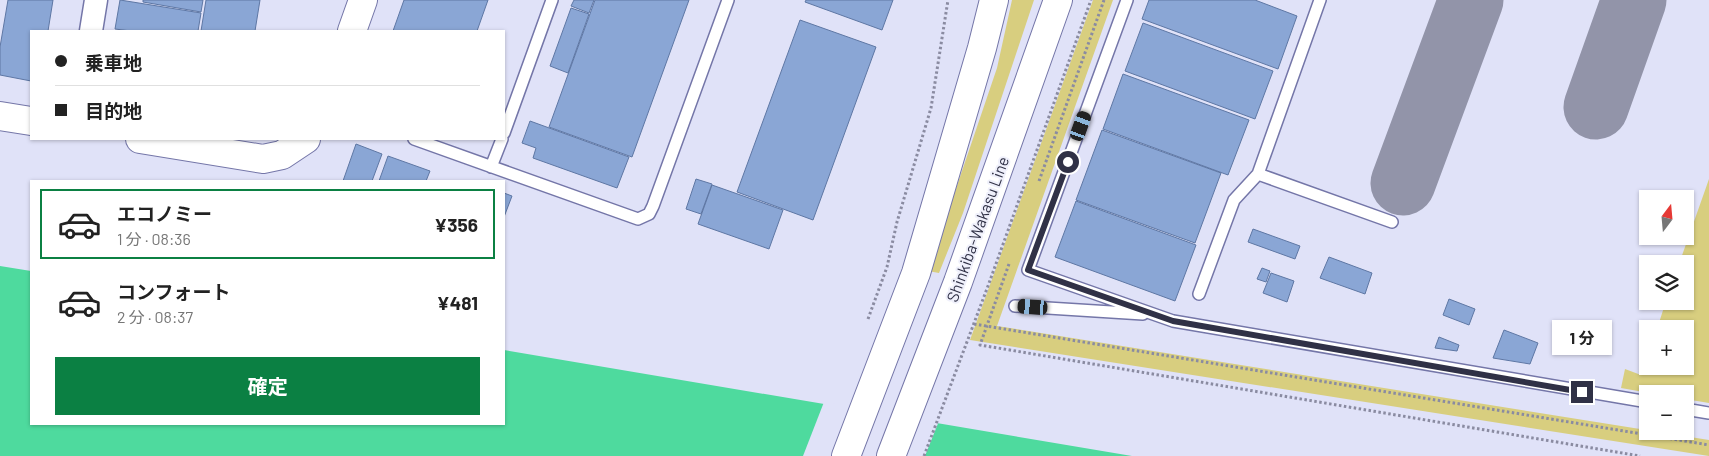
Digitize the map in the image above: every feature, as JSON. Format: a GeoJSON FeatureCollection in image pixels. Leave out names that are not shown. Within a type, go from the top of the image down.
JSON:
{"type":"FeatureCollection","features":[{"type":"Feature","properties":{"kind":"street"},"geometry":{"type":"LineString","coordinates":[[91,30],[96,0]]}},
{"type":"Feature","properties":{"kind":"street"},"geometry":{"type":"LineString","coordinates":[[352,30],[363,0]]}},
{"type":"Feature","properties":{"kind":"street"},"geometry":{"type":"LineString","coordinates":[[846,456],[916,273],[982,48],[994,0]]}},
{"type":"Feature","properties":{"kind":"street","name":"Shinkiba-Wakasu Line"},"geometry":{"type":"LineString","coordinates":[[891,456],[958,282],[1058,0]]}},
{"type":"Feature","properties":{"kind":"street"},"geometry":{"type":"LineString","coordinates":[[0,116],[30,121]]}},
{"type":"Feature","properties":{"kind":"street"},"geometry":{"type":"LineString","coordinates":[[146,140],[263,159],[282,155],[304,140]]}},
{"type":"Feature","properties":{"kind":"lane"},"geometry":{"type":"LineString","coordinates":[[505,130],[552,0]]}},
{"type":"Feature","properties":{"kind":"lane"},"geometry":{"type":"LineString","coordinates":[[417,140],[638,219],[648,214],[728,0]]}},
{"type":"Feature","properties":{"kind":"lane"},"geometry":{"type":"LineString","coordinates":[[1127,0],[1028,270],[1173,321],[1639,400]]}},
{"type":"Feature","properties":{"kind":"lane"},"geometry":{"type":"LineString","coordinates":[[1199,294],[1234,200],[1258,174],[1320,0]]}},
{"type":"Feature","properties":{"kind":"lane"},"geometry":{"type":"LineString","coordinates":[[491,167],[502,140]]}},
{"type":"Feature","properties":{"kind":"lane"},"geometry":{"type":"LineString","coordinates":[[1258,174],[1392,222]]}},
{"type":"Feature","properties":{"kind":"lane"},"geometry":{"type":"LineString","coordinates":[[1015,306],[1157,315]]}},
{"type":"Feature","properties":{"kind":"lane"},"geometry":{"type":"LineString","coordinates":[[1694,410],[1709,413]]}},
{"type":"Feature","properties":{"kind":"path"},"geometry":{"type":"LineString","coordinates":[[868,321],[887,267],[897,222],[930,108],[948,0]]}},
{"type":"Feature","properties":{"kind":"path"},"geometry":{"type":"LineString","coordinates":[[924,456],[974,324],[1091,0]]}},
{"type":"Feature","properties":{"kind":"path"},"geometry":{"type":"LineString","coordinates":[[974,324],[1709,445]]}},
{"type":"Feature","properties":{"kind":"shaded area"},"geometry":{"type":"Polygon","coordinates":[[[1012,0],[1034,0],[963,213],[939,273],[928,271],[997,68],[1012,0]]]}},
{"type":"Feature","properties":{"kind":"shaded area"},"geometry":{"type":"Polygon","coordinates":[[[1093,0],[1113,0],[997,326],[1639,429],[1639,440],[1694,440],[1694,438],[1709,440],[1709,456],[970,340],[1093,0]]]}},
{"type":"Feature","properties":{"kind":"shaded area"},"geometry":{"type":"Polygon","coordinates":[[[1709,179],[1709,403],[1694,400],[1694,385],[1639,385],[1639,391],[1621,388],[1625,369],[1639,375],[1694,375],[1694,320],[1660,320],[1663,310],[1694,310],[1694,255],[1682,255],[1686,245],[1694,245],[1694,222],[1709,179]]]}},
{"type":"Feature","properties":{"kind":"shaded area"},"geometry":{"type":"Polygon","coordinates":[[[0,266],[30,271],[30,425],[505,425],[505,350],[1132,456],[0,456],[0,266]]]}},
{"type":"Feature","properties":{"kind":"pier"},"geometry":{"type":"Polygon","coordinates":[[[824,402],[939,421],[925,456],[803,456],[824,402]]]}},
{"type":"Feature","properties":{"kind":"building"},"geometry":{"type":"Polygon","coordinates":[[[8,0],[53,0],[48,30],[30,30],[30,81],[0,75],[0,47],[8,0]]]}},
{"type":"Feature","properties":{"kind":"building"},"geometry":{"type":"Polygon","coordinates":[[[120,0],[201,13],[198,30],[115,29],[120,0]]]}},
{"type":"Feature","properties":{"kind":"building"},"geometry":{"type":"Polygon","coordinates":[[[143,0],[203,0],[201,12],[143,2],[143,0]]]}},
{"type":"Feature","properties":{"kind":"building"},"geometry":{"type":"Polygon","coordinates":[[[206,0],[260,0],[255,30],[201,30],[206,0]]]}},
{"type":"Feature","properties":{"kind":"building"},"geometry":{"type":"Polygon","coordinates":[[[404,0],[488,0],[477,30],[393,30],[404,0]]]}},
{"type":"Feature","properties":{"kind":"building"},"geometry":{"type":"Polygon","coordinates":[[[574,0],[594,0],[589,13],[571,6],[574,0]]]}},
{"type":"Feature","properties":{"kind":"building"},"geometry":{"type":"Polygon","coordinates":[[[595,0],[689,0],[632,157],[549,127],[595,0]]]}},
{"type":"Feature","properties":{"kind":"building"},"geometry":{"type":"Polygon","coordinates":[[[806,0],[893,0],[882,30],[805,2],[806,0]]]}},
{"type":"Feature","properties":{"kind":"building"},"geometry":{"type":"Polygon","coordinates":[[[1149,0],[1255,0],[1297,16],[1278,69],[1142,19],[1149,0]]]}},
{"type":"Feature","properties":{"kind":"building"},"geometry":{"type":"Polygon","coordinates":[[[571,8],[589,14],[568,73],[550,66],[571,8]]]}},
{"type":"Feature","properties":{"kind":"building"},"geometry":{"type":"Polygon","coordinates":[[[800,20],[876,47],[813,220],[737,192],[800,20]]]}},
{"type":"Feature","properties":{"kind":"building"},"geometry":{"type":"Polygon","coordinates":[[[1143,23],[1273,71],[1255,119],[1125,71],[1143,23]]]}},
{"type":"Feature","properties":{"kind":"building"},"geometry":{"type":"Polygon","coordinates":[[[1123,74],[1249,120],[1228,175],[1103,129],[1123,74]]]}},
{"type":"Feature","properties":{"kind":"building"},"geometry":{"type":"Polygon","coordinates":[[[530,121],[629,157],[617,188],[533,158],[536,148],[522,143],[530,121]]]}},
{"type":"Feature","properties":{"kind":"building"},"geometry":{"type":"Polygon","coordinates":[[[1102,130],[1221,173],[1195,243],[1076,200],[1102,130]]]}},
{"type":"Feature","properties":{"kind":"building"},"geometry":{"type":"Polygon","coordinates":[[[356,144],[382,154],[372,180],[343,180],[356,144]]]}},
{"type":"Feature","properties":{"kind":"building"},"geometry":{"type":"Polygon","coordinates":[[[388,156],[430,171],[426,180],[379,180],[388,156]]]}},
{"type":"Feature","properties":{"kind":"building"},"geometry":{"type":"Polygon","coordinates":[[[696,179],[712,184],[701,214],[686,209],[696,179]]]}},
{"type":"Feature","properties":{"kind":"building"},"geometry":{"type":"Polygon","coordinates":[[[712,185],[783,210],[769,249],[698,224],[712,185]]]}},
{"type":"Feature","properties":{"kind":"building"},"geometry":{"type":"Polygon","coordinates":[[[505,193],[512,196],[505,214],[505,193]]]}},
{"type":"Feature","properties":{"kind":"building"},"geometry":{"type":"Polygon","coordinates":[[[1076,201],[1196,245],[1175,301],[1055,257],[1076,201]]]}},
{"type":"Feature","properties":{"kind":"building"},"geometry":{"type":"Polygon","coordinates":[[[1253,229],[1300,246],[1295,259],[1248,242],[1253,229]]]}},
{"type":"Feature","properties":{"kind":"building"},"geometry":{"type":"Polygon","coordinates":[[[1329,257],[1372,273],[1365,294],[1320,278],[1329,257]]]}},
{"type":"Feature","properties":{"kind":"building"},"geometry":{"type":"Polygon","coordinates":[[[1262,268],[1270,271],[1266,282],[1257,279],[1262,268]]]}},
{"type":"Feature","properties":{"kind":"building"},"geometry":{"type":"Polygon","coordinates":[[[1271,273],[1294,281],[1287,302],[1263,293],[1271,273]]]}},
{"type":"Feature","properties":{"kind":"building"},"geometry":{"type":"Polygon","coordinates":[[[1449,299],[1475,309],[1469,325],[1443,315],[1449,299]]]}},
{"type":"Feature","properties":{"kind":"building"},"geometry":{"type":"Polygon","coordinates":[[[1504,330],[1538,343],[1530,364],[1493,358],[1504,330]]]}},
{"type":"Feature","properties":{"kind":"building"},"geometry":{"type":"Polygon","coordinates":[[[1439,337],[1459,345],[1457,351],[1435,348],[1439,337]]]}},
{"type":"Feature","properties":{"kind":"taxiway"},"geometry":{"type":"LineString","coordinates":[[1403,183],[1471,0]]}},
{"type":"Feature","properties":{"kind":"taxiway"},"geometry":{"type":"LineString","coordinates":[[1596,107],[1634,0]]}},
{"type":"Feature","properties":{"kind":"route"},"geometry":{"type":"LineString","coordinates":[[1068,162],[1028,270],[1173,321],[1582,392]]}}]}
